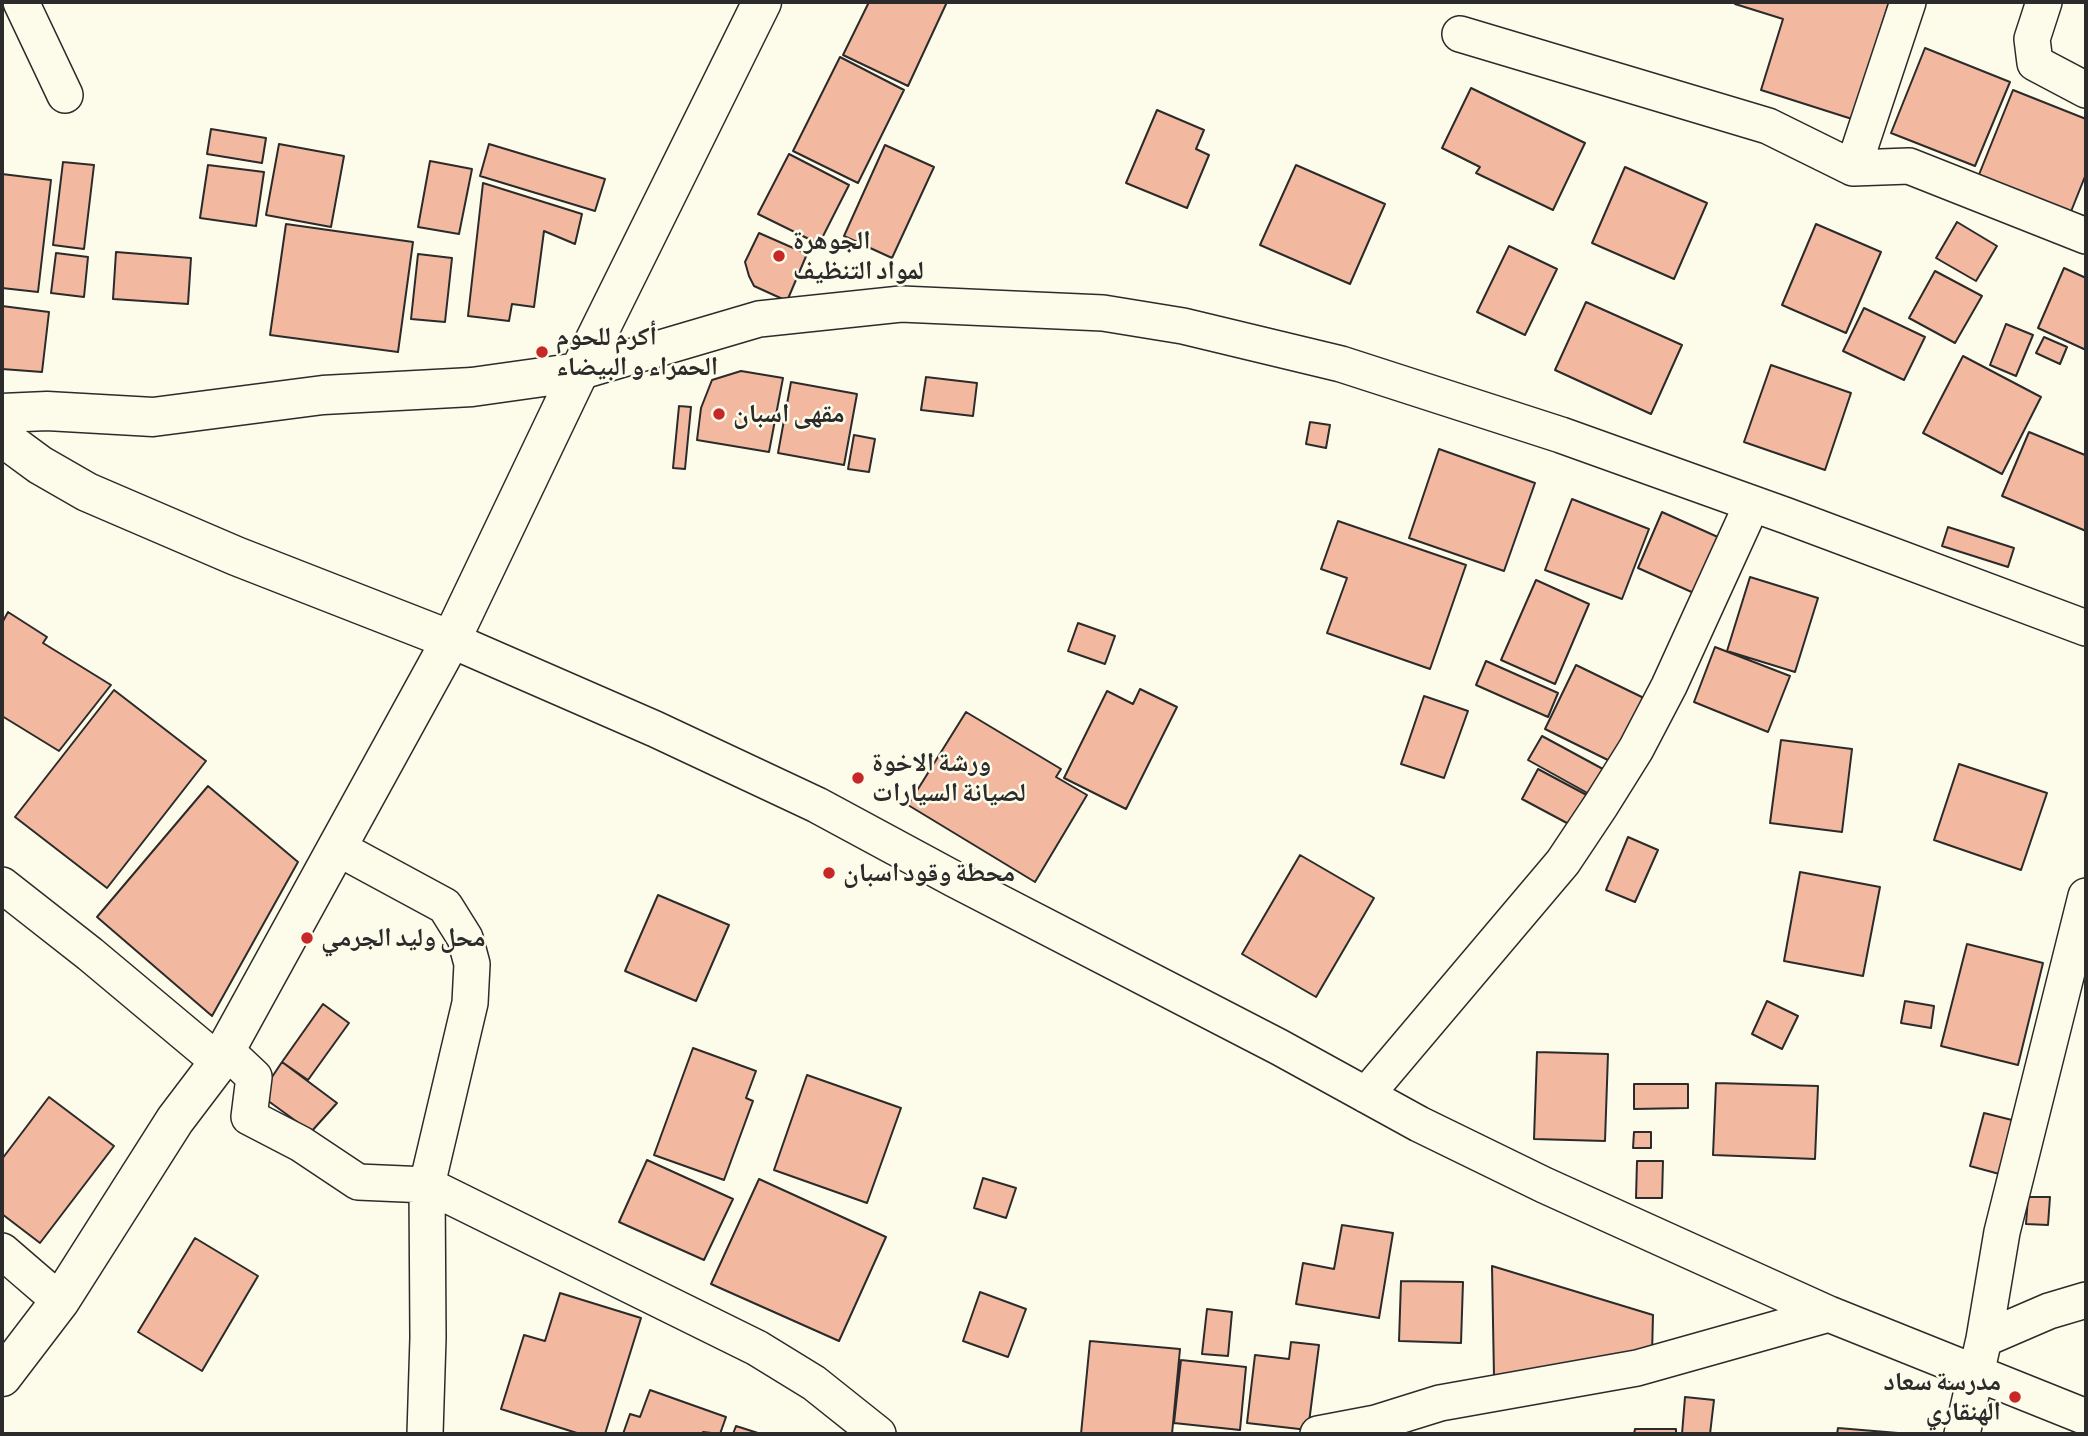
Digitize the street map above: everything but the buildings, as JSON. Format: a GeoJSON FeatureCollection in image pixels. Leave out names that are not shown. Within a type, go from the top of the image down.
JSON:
{"type":"FeatureCollection","features":[{"type":"Feature","properties":{"kind":"street"},"geometry":{"type":"LineString","coordinates":[[21,2],[65,95]]}},
{"type":"Feature","properties":{"kind":"street"},"geometry":{"type":"LineString","coordinates":[[2,1377],[60,1301],[175,1120],[219,1062],[451,640],[762,2]]}},
{"type":"Feature","properties":{"kind":"street"},"geometry":{"type":"LineString","coordinates":[[1853,168],[1908,2]]}},
{"type":"Feature","properties":{"kind":"street"},"geometry":{"type":"LineString","coordinates":[[2044,2],[2032,39],[2035,63],[2086,90]]}},
{"type":"Feature","properties":{"kind":"street"},"geometry":{"type":"LineString","coordinates":[[1460,34],[1768,126],[1853,168],[1909,166],[2086,236]]}},
{"type":"Feature","properties":{"kind":"street"},"geometry":{"type":"LineString","coordinates":[[2,413],[47,411],[153,417],[323,395],[472,387],[579,373],[759,319],[901,304],[1103,313],[1183,326],[1342,364],[1562,435],[2086,628]]}},
{"type":"Feature","properties":{"kind":"street"},"geometry":{"type":"LineString","coordinates":[[2,437],[40,465],[87,492],[236,556],[451,640],[655,729],[817,805],[1279,1047],[1419,1124],[1544,1185],[1829,1314],[1980,1356],[2086,1417]]}},
{"type":"Feature","properties":{"kind":"street"},"geometry":{"type":"LineString","coordinates":[[1366,1095],[1563,862],[1601,805],[1636,749],[1669,686],[1752,504]]}},
{"type":"Feature","properties":{"kind":"street"},"geometry":{"type":"LineString","coordinates":[[336,847],[444,906],[466,938],[472,964],[470,1003],[427,1185],[428,1338],[425,1434]]}},
{"type":"Feature","properties":{"kind":"street"},"geometry":{"type":"LineString","coordinates":[[2,885],[90,954],[219,1062],[236,1060],[254,1077],[249,1117],[301,1143],[358,1182],[427,1185],[757,1348],[814,1383],[878,1434]]}},
{"type":"Feature","properties":{"kind":"street"},"geometry":{"type":"LineString","coordinates":[[1962,1434],[1980,1356],[2002,1232],[2086,896]]}},
{"type":"Feature","properties":{"kind":"street"},"geometry":{"type":"LineString","coordinates":[[2,1251],[60,1301]]}},
{"type":"Feature","properties":{"kind":"street"},"geometry":{"type":"LineString","coordinates":[[1980,1356],[2049,1311],[2086,1300]]}},
{"type":"Feature","properties":{"kind":"street"},"geometry":{"type":"LineString","coordinates":[[1318,1434],[1376,1428],[1440,1402],[1637,1368],[1829,1314]]}},
{"type":"Feature","properties":{"kind":"place","name":"الجوهرة لمواد التنظيف"},"geometry":{"type":"Point","coordinates":[779,256]}},
{"type":"Feature","properties":{"kind":"place","name":"أكرم للحوم الحمراء و البيضاء"},"geometry":{"type":"Point","coordinates":[542,352]}},
{"type":"Feature","properties":{"kind":"place","name":"مقهى اسبان"},"geometry":{"type":"Point","coordinates":[719,414]}},
{"type":"Feature","properties":{"kind":"place","name":"ورشة الاخوة لصيانة السيارات"},"geometry":{"type":"Point","coordinates":[858,778]}},
{"type":"Feature","properties":{"kind":"place","name":"محطة وقود اسبان"},"geometry":{"type":"Point","coordinates":[829,873]}},
{"type":"Feature","properties":{"kind":"place","name":"محل وليد الجرمي"},"geometry":{"type":"Point","coordinates":[307,938]}},
{"type":"Feature","properties":{"kind":"place","name":"مدرسة سعاد الهنقاري"},"geometry":{"type":"Point","coordinates":[2015,1397]}}]}
